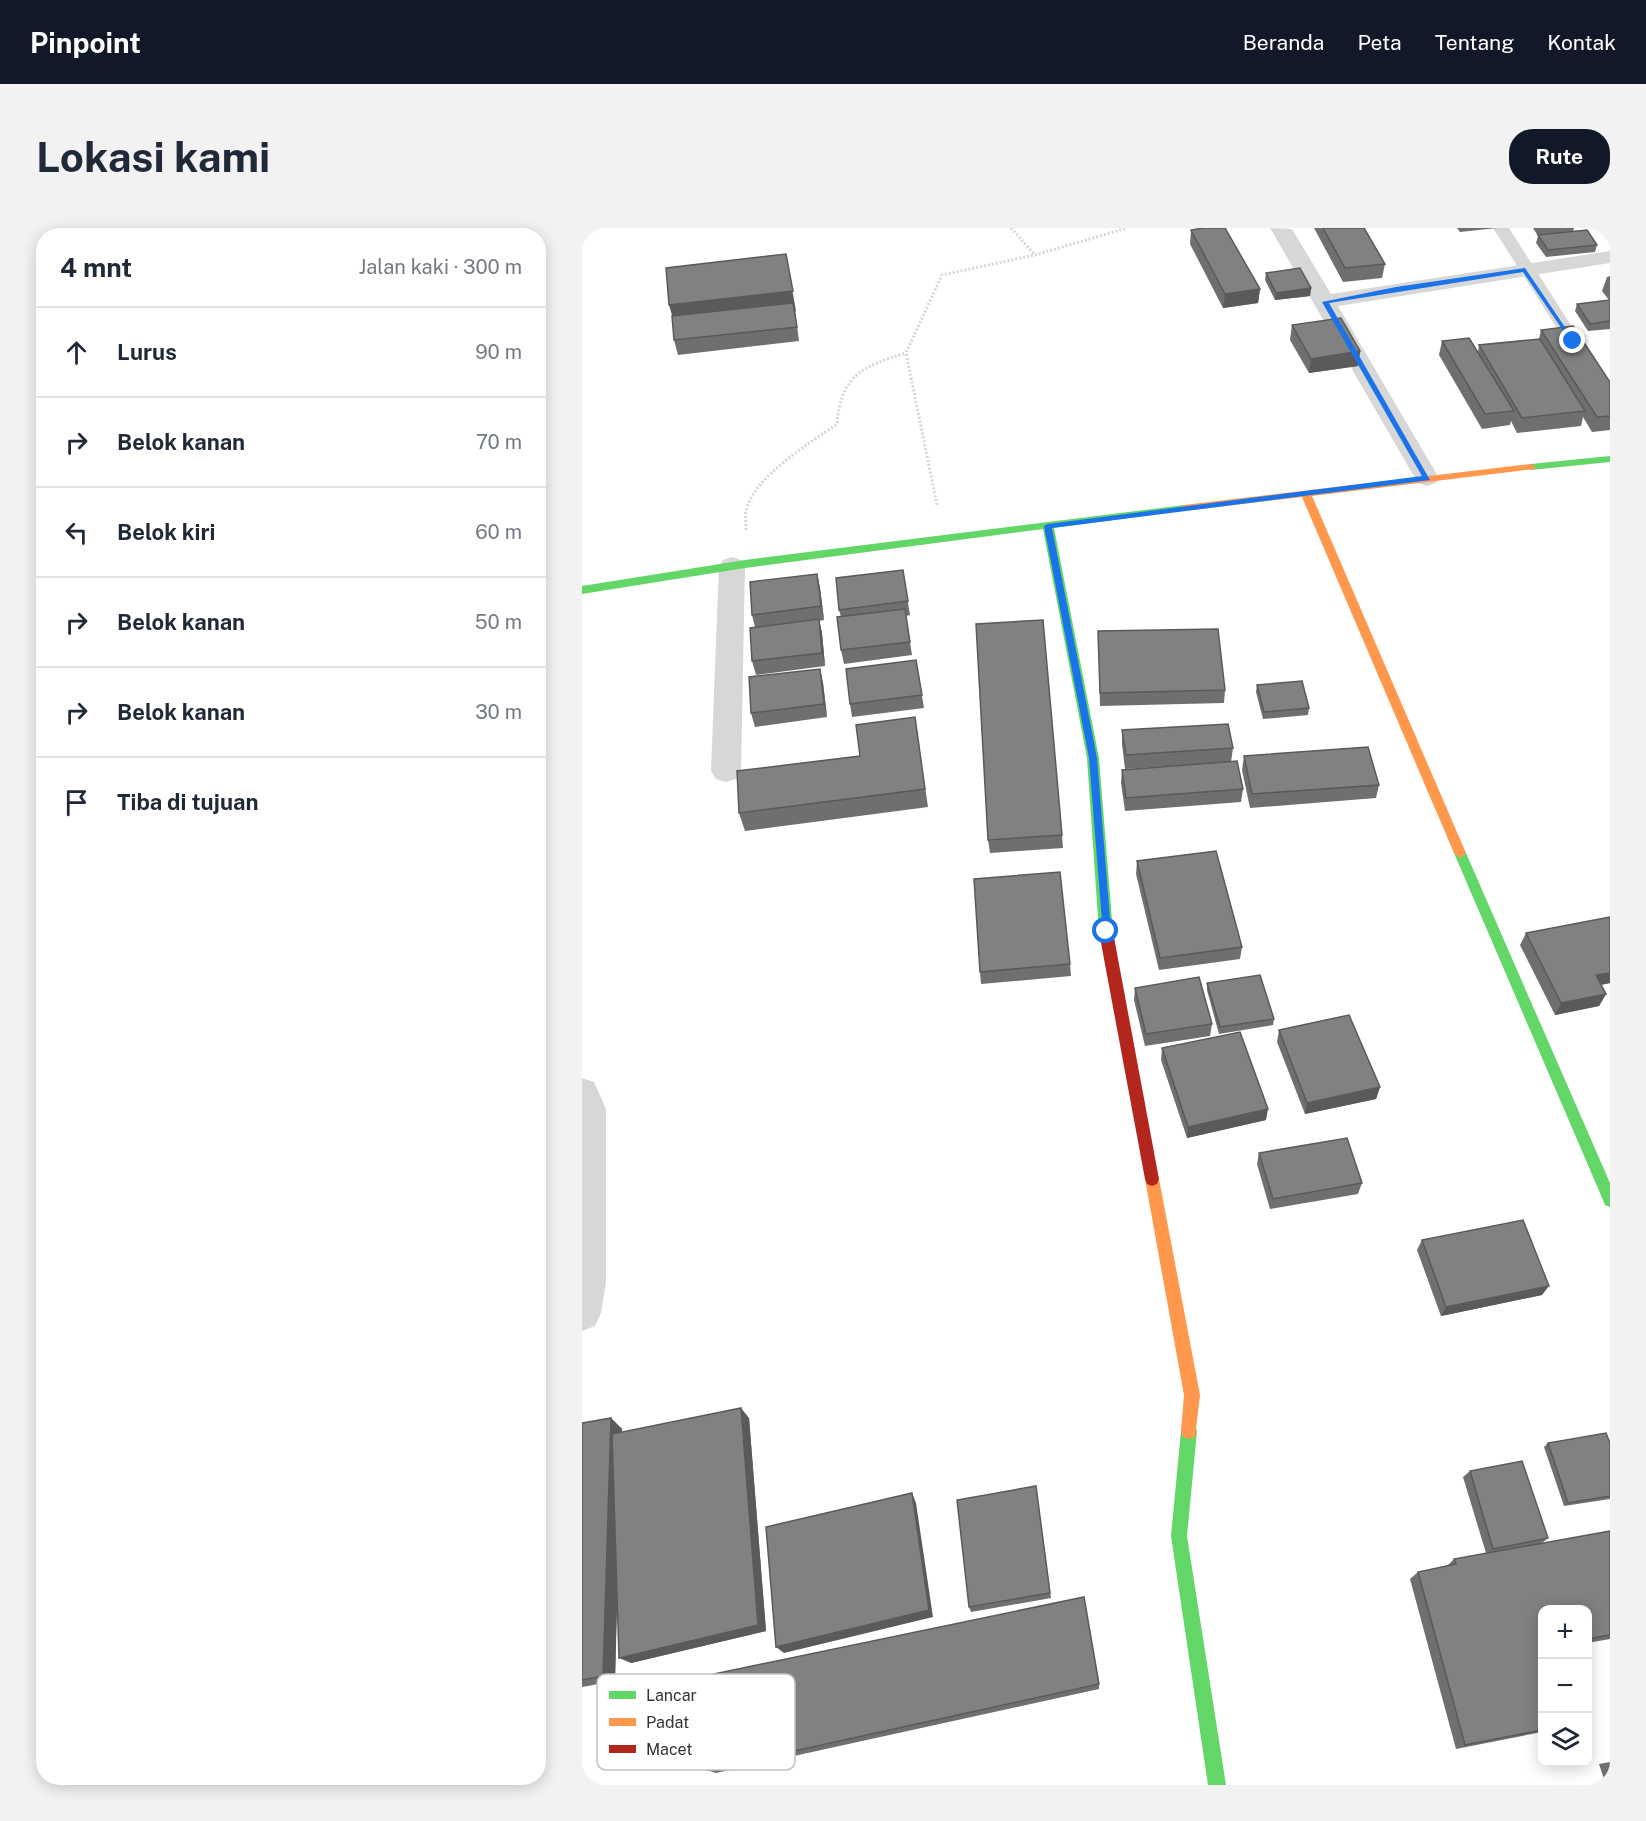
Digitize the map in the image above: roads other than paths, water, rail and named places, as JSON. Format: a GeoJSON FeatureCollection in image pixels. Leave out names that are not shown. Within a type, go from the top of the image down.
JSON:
{"type":"FeatureCollection","features":[{"type":"Feature","properties":{"kind":"street"},"geometry":{"type":"LineString","coordinates":[[1280,228],[1427,478]]}},
{"type":"Feature","properties":{"kind":"street"},"geometry":{"type":"LineString","coordinates":[[1325,302],[1610,257]]}},
{"type":"Feature","properties":{"kind":"street"},"geometry":{"type":"LineString","coordinates":[[582,591],[739,565],[943,538],[1306,495],[1427,478],[1610,459]]}},
{"type":"Feature","properties":{"kind":"street"},"geometry":{"type":"LineString","coordinates":[[1306,495],[1610,1200]]}},
{"type":"Feature","properties":{"kind":"street"},"geometry":{"type":"LineString","coordinates":[[1048,526],[1093,758],[1106,931],[1192,1395],[1179,1536],[1217,1785]]}},
{"type":"Feature","properties":{"kind":"street"},"geometry":{"type":"LineString","coordinates":[[726,771],[739,565]]}},
{"type":"Feature","properties":{"kind":"street"},"geometry":{"type":"LineString","coordinates":[[582,1093],[589,1109],[589,1121],[587,1282],[582,1313]]}},
{"type":"Feature","properties":{"kind":"lane"},"geometry":{"type":"LineString","coordinates":[[1501,228],[1525,270],[1573,341]]}}]}
